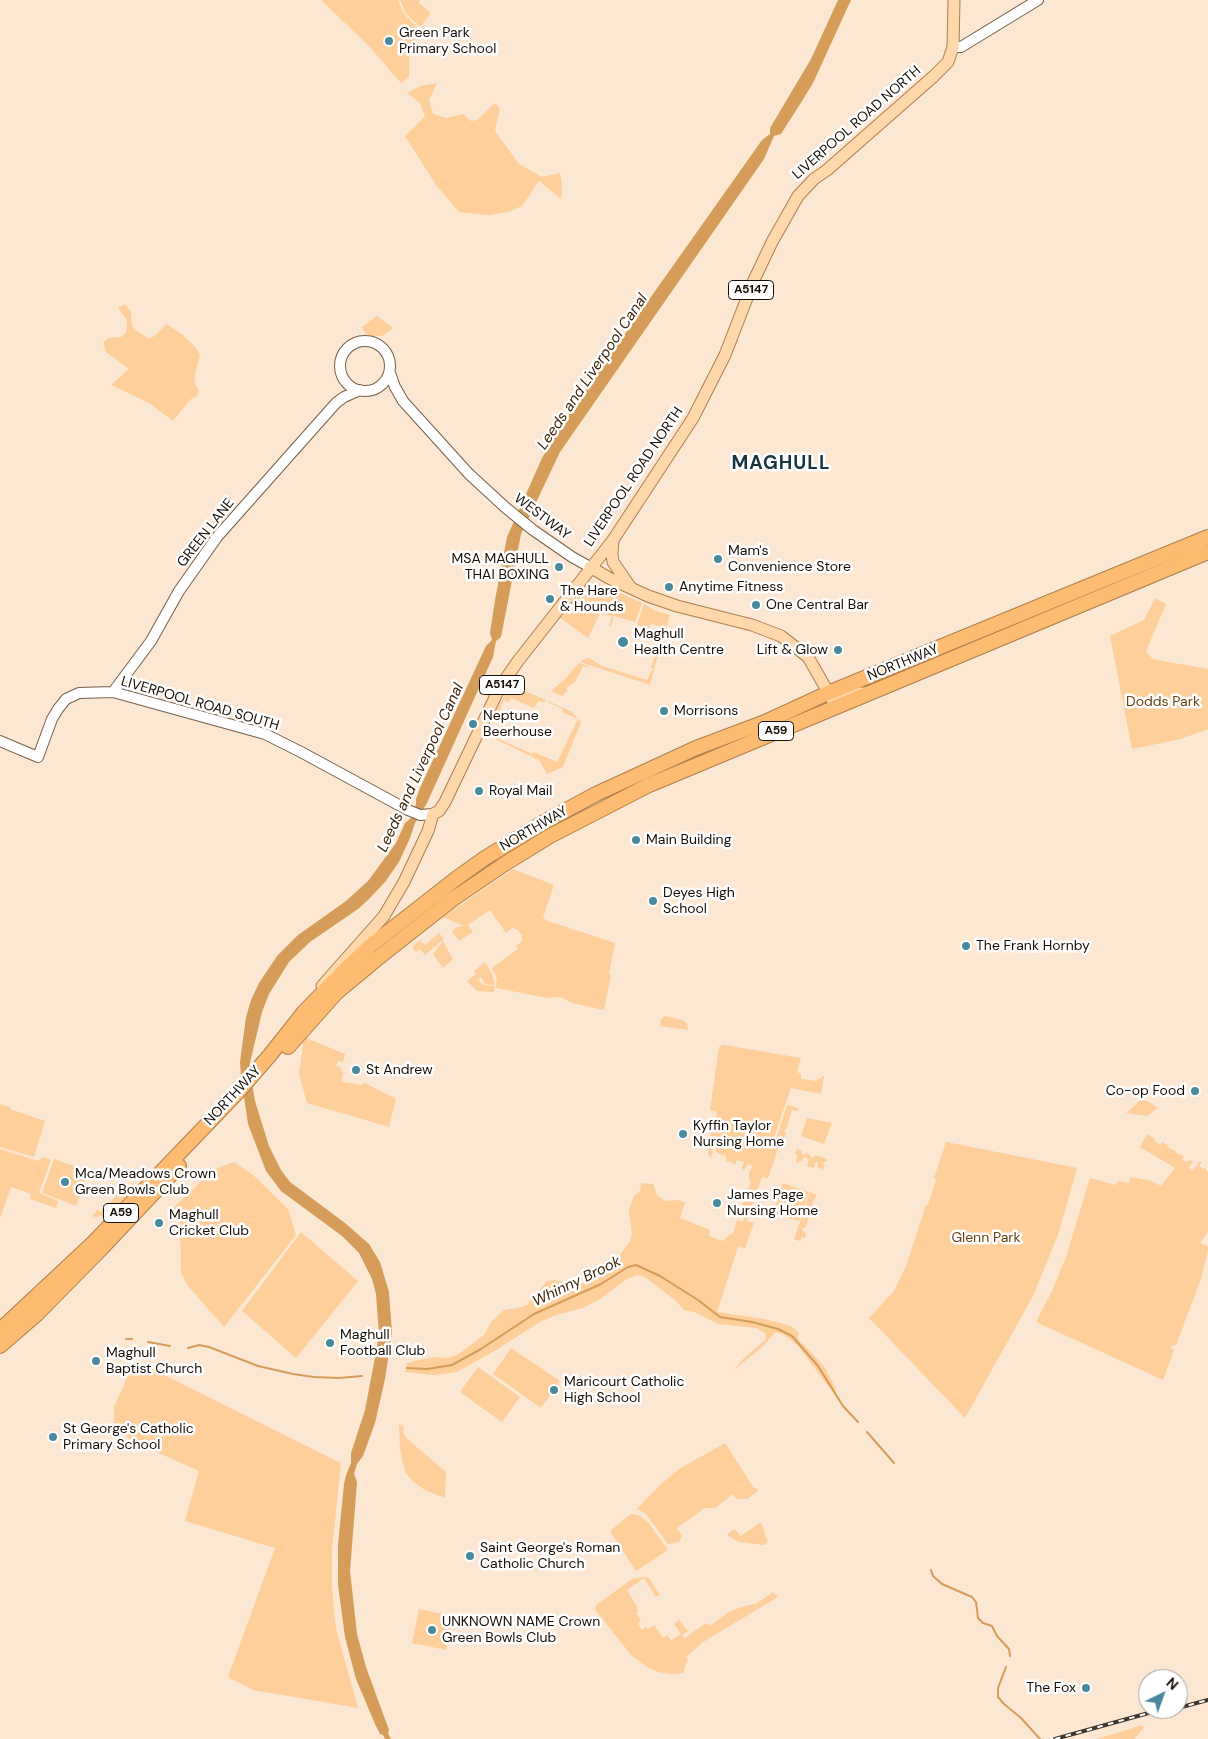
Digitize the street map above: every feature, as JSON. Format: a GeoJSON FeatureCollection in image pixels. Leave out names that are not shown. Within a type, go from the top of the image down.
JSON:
{"type":"FeatureCollection","features":[{"type":"Feature","properties":{"kind":"highway","name":"NORTHWAY"},"geometry":{"type":"LineString","coordinates":[[252,1082],[304,1012],[370,946],[485,858],[544,822],[596,794],[696,748],[765,722],[828,693],[1208,537]]}},
{"type":"Feature","properties":{"kind":"highway","name":"NORTHWAY"},"geometry":{"type":"LineString","coordinates":[[0,1346],[37,1314],[100,1250],[238,1097],[337,992],[453,898],[506,863],[550,836],[649,785],[1208,552]]}},
{"type":"Feature","properties":{"kind":"highway"},"geometry":{"type":"LineString","coordinates":[[1057,599],[1081,598],[1122,581],[1137,582]]}},
{"type":"Feature","properties":{"kind":"highway"},"geometry":{"type":"LineString","coordinates":[[345,970],[352,969],[364,958],[378,958]]}},
{"type":"Feature","properties":{"kind":"highway","name":"NORTHWAY"},"geometry":{"type":"LineString","coordinates":[[0,1330],[93,1242],[238,1097]]}},
{"type":"Feature","properties":{"kind":"main road","name":"A5147"},"geometry":{"type":"LineString","coordinates":[[953,47],[954,0]]}},
{"type":"Feature","properties":{"kind":"main road"},"geometry":{"type":"LineString","coordinates":[[953,47],[961,47],[1038,0]]}},
{"type":"Feature","properties":{"kind":"main road","name":"LIVERPOOL ROAD NORTH"},"geometry":{"type":"LineString","coordinates":[[304,1012],[338,966],[384,916],[404,882],[428,831],[433,814],[439,811],[445,802],[500,687],[590,567],[613,540],[676,444],[713,382],[734,334],[754,280],[781,225],[798,196],[944,67],[953,47]]}},
{"type":"Feature","properties":{"kind":"main road"},"geometry":{"type":"LineString","coordinates":[[360,341],[375,342],[383,347],[390,360],[390,373],[384,382],[376,388],[367,391],[350,385],[343,377],[340,367],[342,356],[350,345],[360,341]]}},
{"type":"Feature","properties":{"kind":"main road","name":"WESTWAY"},"geometry":{"type":"LineString","coordinates":[[390,373],[403,401],[469,474],[533,530],[572,557],[632,589],[664,602],[752,625],[781,636],[808,658],[836,706]]}},
{"type":"Feature","properties":{"kind":"main road","name":"GREEN LANE"},"geometry":{"type":"LineString","coordinates":[[336,403],[343,377]]}},
{"type":"Feature","properties":{"kind":"main road","name":"WESTWAY"},"geometry":{"type":"LineString","coordinates":[[376,388],[390,393],[403,401]]}},
{"type":"Feature","properties":{"kind":"main road","name":"GREEN LANE"},"geometry":{"type":"LineString","coordinates":[[113,692],[151,641],[180,591],[217,537],[336,403],[360,390]]}},
{"type":"Feature","properties":{"kind":"main road"},"geometry":{"type":"LineString","coordinates":[[613,540],[612,554],[614,562],[632,589]]}},
{"type":"Feature","properties":{"kind":"main road","name":"LIVERPOOL ROAD SOUTH"},"geometry":{"type":"LineString","coordinates":[[0,741],[38,757],[52,719],[66,699],[79,693],[113,692],[264,734],[408,810],[420,815],[433,814]]}},
{"type":"Feature","properties":{"kind":"main road"},"geometry":{"type":"LineString","coordinates":[[828,693],[838,697],[850,693],[870,692]]}},
{"type":"Feature","properties":{"kind":"green space","name":"Green Park Primary School"},"geometry":{"type":"Polygon","coordinates":[[[321,0],[398,0],[404,14],[418,30],[409,55],[409,77],[401,83],[369,46],[321,0]]]}},
{"type":"Feature","properties":{"kind":"green space"},"geometry":{"type":"Polygon","coordinates":[[[400,0],[420,0],[419,3],[430,12],[421,26],[405,13],[400,0]]]}},
{"type":"Feature","properties":{"kind":"green space"},"geometry":{"type":"Polygon","coordinates":[[[437,83],[429,100],[433,114],[447,118],[463,114],[471,121],[477,120],[495,103],[500,108],[495,131],[519,164],[542,177],[560,173],[561,199],[539,181],[522,206],[508,212],[489,215],[459,212],[436,185],[405,136],[425,116],[420,103],[407,93],[420,86],[437,83]]]}},
{"type":"Feature","properties":{"kind":"green space"},"geometry":{"type":"Polygon","coordinates":[[[125,304],[131,312],[132,326],[137,331],[151,338],[166,324],[182,334],[200,354],[194,379],[199,390],[197,396],[191,399],[173,421],[149,403],[111,385],[129,369],[106,352],[103,343],[108,338],[121,337],[126,333],[127,320],[118,308],[125,304]]]}},
{"type":"Feature","properties":{"kind":"green space"},"geometry":{"type":"Polygon","coordinates":[[[377,316],[393,328],[382,336],[370,336],[365,333],[362,327],[377,316]]]}},
{"type":"Feature","properties":{"kind":"green space"},"geometry":{"type":"Polygon","coordinates":[[[591,582],[598,583],[642,603],[635,622],[614,616],[611,626],[609,626],[612,616],[600,613],[588,638],[559,617],[585,585],[591,582]]]}},
{"type":"Feature","properties":{"kind":"green space","name":"Dodds Park"},"geometry":{"type":"Polygon","coordinates":[[[1155,598],[1166,604],[1146,651],[1152,659],[1208,669],[1208,729],[1181,739],[1132,749],[1110,636],[1144,620],[1155,598]]]}},
{"type":"Feature","properties":{"kind":"green space"},"geometry":{"type":"Polygon","coordinates":[[[644,604],[656,611],[670,615],[654,669],[651,668],[663,628],[651,623],[649,628],[637,625],[644,604]]]}},
{"type":"Feature","properties":{"kind":"green space"},"geometry":{"type":"Polygon","coordinates":[[[589,658],[602,666],[647,680],[652,670],[654,670],[650,685],[580,662],[589,658]]]}},
{"type":"Feature","properties":{"kind":"green space"},"geometry":{"type":"Polygon","coordinates":[[[579,663],[589,666],[583,666],[575,682],[566,688],[568,691],[562,696],[551,691],[564,680],[579,663]]]}},
{"type":"Feature","properties":{"kind":"green space"},"geometry":{"type":"Polygon","coordinates":[[[512,686],[546,700],[545,702],[538,701],[534,708],[511,698],[509,702],[504,700],[499,712],[496,711],[509,687],[512,686]]]}},
{"type":"Feature","properties":{"kind":"green space"},"geometry":{"type":"Polygon","coordinates":[[[548,701],[572,712],[581,722],[563,767],[547,774],[539,760],[485,734],[486,732],[491,732],[493,733],[492,736],[532,754],[533,752],[557,762],[578,719],[562,712],[563,709],[548,701]]]}},
{"type":"Feature","properties":{"kind":"green space"},"geometry":{"type":"Polygon","coordinates":[[[513,869],[554,885],[543,917],[545,920],[615,943],[604,1010],[572,1003],[561,997],[547,998],[496,988],[497,979],[492,968],[518,949],[516,946],[522,941],[522,935],[517,929],[512,928],[506,933],[490,910],[468,925],[473,932],[459,941],[452,931],[457,927],[464,926],[443,917],[513,869]]]}},
{"type":"Feature","properties":{"kind":"green space"},"geometry":{"type":"Polygon","coordinates":[[[439,933],[444,939],[425,955],[420,949],[416,952],[412,947],[420,940],[425,945],[439,933]]]}},
{"type":"Feature","properties":{"kind":"green space"},"geometry":{"type":"Polygon","coordinates":[[[443,941],[453,959],[443,968],[433,954],[443,941]]]}},
{"type":"Feature","properties":{"kind":"green space"},"geometry":{"type":"Polygon","coordinates":[[[485,962],[492,974],[495,985],[485,984],[481,977],[478,980],[484,985],[495,986],[494,992],[477,991],[467,981],[476,974],[474,971],[485,962]]]}},
{"type":"Feature","properties":{"kind":"green space"},"geometry":{"type":"Polygon","coordinates":[[[665,1016],[683,1020],[687,1024],[688,1030],[660,1026],[661,1019],[665,1016]]]}},
{"type":"Feature","properties":{"kind":"green space"},"geometry":{"type":"Polygon","coordinates":[[[304,1037],[345,1054],[343,1062],[338,1061],[336,1066],[342,1068],[341,1072],[345,1073],[343,1074],[342,1082],[367,1084],[396,1099],[389,1127],[307,1103],[299,1074],[304,1037]]]}},
{"type":"Feature","properties":{"kind":"green space"},"geometry":{"type":"Polygon","coordinates":[[[724,1045],[801,1058],[797,1072],[801,1074],[801,1079],[817,1081],[818,1078],[821,1079],[824,1076],[821,1094],[791,1088],[772,1143],[779,1146],[768,1178],[762,1177],[747,1221],[754,1223],[745,1248],[738,1247],[717,1312],[764,1319],[791,1326],[799,1333],[797,1338],[824,1366],[836,1389],[835,1395],[798,1346],[783,1334],[776,1332],[761,1348],[734,1370],[742,1360],[766,1339],[765,1333],[756,1328],[718,1324],[694,1312],[684,1310],[676,1301],[650,1281],[643,1276],[637,1275],[627,1279],[600,1299],[583,1308],[556,1315],[540,1322],[457,1372],[433,1375],[405,1372],[407,1363],[434,1357],[448,1358],[459,1354],[485,1334],[491,1322],[504,1310],[527,1305],[547,1281],[553,1280],[579,1285],[601,1275],[614,1263],[630,1241],[632,1234],[629,1210],[634,1196],[640,1191],[641,1183],[653,1184],[657,1195],[665,1201],[679,1200],[685,1203],[680,1218],[710,1230],[709,1236],[723,1241],[730,1234],[733,1234],[737,1220],[743,1222],[748,1208],[742,1205],[751,1182],[749,1180],[749,1172],[753,1166],[748,1164],[744,1170],[742,1168],[744,1162],[737,1160],[735,1165],[730,1161],[726,1162],[726,1156],[717,1153],[715,1147],[717,1140],[710,1138],[711,1132],[717,1129],[716,1123],[709,1124],[708,1119],[716,1118],[717,1112],[710,1110],[719,1047],[724,1045]]]}},
{"type":"Feature","properties":{"kind":"green space"},"geometry":{"type":"Polygon","coordinates":[[[1141,1100],[1147,1101],[1158,1108],[1147,1116],[1126,1113],[1141,1100]]]}},
{"type":"Feature","properties":{"kind":"green space"},"geometry":{"type":"Polygon","coordinates":[[[0,1104],[45,1121],[34,1157],[0,1147],[0,1104]]]}},
{"type":"Feature","properties":{"kind":"green space"},"geometry":{"type":"Polygon","coordinates":[[[787,1105],[798,1108],[797,1111],[792,1110],[784,1132],[786,1133],[784,1138],[781,1138],[784,1140],[782,1144],[775,1142],[787,1105]]]}},
{"type":"Feature","properties":{"kind":"green space"},"geometry":{"type":"Polygon","coordinates":[[[807,1118],[832,1123],[824,1144],[801,1136],[807,1118]]]}},
{"type":"Feature","properties":{"kind":"green space"},"geometry":{"type":"Polygon","coordinates":[[[1147,1134],[1160,1145],[1162,1142],[1169,1146],[1168,1148],[1176,1151],[1175,1153],[1184,1156],[1182,1159],[1186,1162],[1191,1160],[1193,1162],[1189,1167],[1191,1170],[1200,1161],[1202,1162],[1199,1166],[1203,1169],[1205,1168],[1208,1172],[1208,1232],[1200,1243],[1208,1246],[1208,1251],[1201,1279],[1176,1345],[1172,1345],[1171,1348],[1174,1350],[1163,1380],[1036,1322],[1052,1291],[1066,1257],[1090,1178],[1115,1185],[1118,1181],[1129,1183],[1130,1177],[1149,1180],[1161,1186],[1175,1168],[1140,1147],[1147,1134]]]}},
{"type":"Feature","properties":{"kind":"green space","name":"Glenn Park"},"geometry":{"type":"Polygon","coordinates":[[[946,1142],[1077,1168],[1058,1235],[1033,1296],[965,1418],[869,1318],[894,1291],[906,1266],[926,1205],[928,1205],[936,1180],[934,1178],[946,1142]]]}},
{"type":"Feature","properties":{"kind":"green space"},"geometry":{"type":"Polygon","coordinates":[[[709,1146],[715,1147],[712,1149],[711,1158],[708,1154],[709,1146]]]}},
{"type":"Feature","properties":{"kind":"green space"},"geometry":{"type":"Polygon","coordinates":[[[0,1149],[38,1161],[43,1157],[51,1160],[39,1193],[58,1201],[56,1208],[30,1199],[31,1194],[11,1187],[0,1218],[0,1149]]]}},
{"type":"Feature","properties":{"kind":"green space"},"geometry":{"type":"Polygon","coordinates":[[[797,1149],[802,1150],[801,1153],[805,1155],[806,1152],[813,1158],[815,1155],[827,1159],[823,1164],[825,1165],[822,1171],[822,1169],[817,1167],[818,1162],[816,1162],[814,1168],[807,1166],[809,1159],[804,1157],[802,1161],[796,1162],[797,1155],[795,1154],[797,1149]]]}},
{"type":"Feature","properties":{"kind":"green space","name":"Mca/Meadows Crown Green Bowls Club"},"geometry":{"type":"Polygon","coordinates":[[[54,1159],[89,1171],[76,1206],[42,1193],[54,1159]]]}},
{"type":"Feature","properties":{"kind":"green space"},"geometry":{"type":"Polygon","coordinates":[[[234,1162],[253,1175],[288,1209],[296,1235],[224,1327],[188,1286],[181,1273],[180,1218],[173,1208],[213,1170],[234,1162]]]}},
{"type":"Feature","properties":{"kind":"green space"},"geometry":{"type":"Polygon","coordinates":[[[783,1183],[809,1192],[799,1221],[773,1213],[783,1183]]]}},
{"type":"Feature","properties":{"kind":"green space"},"geometry":{"type":"Polygon","coordinates":[[[119,1192],[126,1198],[106,1218],[99,1215],[97,1218],[93,1216],[97,1210],[101,1212],[103,1209],[106,1211],[109,1208],[107,1206],[119,1192]]]}},
{"type":"Feature","properties":{"kind":"green space"},"geometry":{"type":"Polygon","coordinates":[[[810,1192],[817,1195],[813,1201],[811,1212],[808,1211],[806,1216],[809,1218],[805,1228],[802,1230],[806,1234],[805,1238],[802,1237],[800,1241],[794,1239],[810,1192]]]}},
{"type":"Feature","properties":{"kind":"green space"},"geometry":{"type":"Polygon","coordinates":[[[301,1232],[358,1281],[296,1358],[242,1311],[301,1232]]]}},
{"type":"Feature","properties":{"kind":"green space"},"geometry":{"type":"Polygon","coordinates":[[[511,1348],[560,1381],[541,1408],[493,1374],[511,1348]]]}},
{"type":"Feature","properties":{"kind":"green space"},"geometry":{"type":"Polygon","coordinates":[[[140,1363],[341,1463],[332,1549],[332,1588],[336,1629],[358,1708],[253,1690],[228,1677],[275,1548],[185,1521],[199,1471],[130,1440],[114,1424],[114,1407],[132,1367],[140,1363]]]}},
{"type":"Feature","properties":{"kind":"green space"},"geometry":{"type":"Polygon","coordinates":[[[478,1367],[520,1397],[502,1422],[460,1392],[478,1367]]]}},
{"type":"Feature","properties":{"kind":"green space"},"geometry":{"type":"Polygon","coordinates":[[[399,1424],[404,1427],[405,1437],[446,1472],[445,1498],[425,1490],[412,1481],[406,1473],[400,1448],[399,1424]]]}},
{"type":"Feature","properties":{"kind":"green space"},"geometry":{"type":"Polygon","coordinates":[[[725,1443],[754,1488],[758,1491],[747,1499],[737,1499],[733,1494],[715,1508],[705,1508],[677,1528],[682,1536],[679,1542],[668,1544],[645,1513],[637,1509],[679,1469],[725,1443]]]}},
{"type":"Feature","properties":{"kind":"green space"},"geometry":{"type":"Polygon","coordinates":[[[631,1514],[638,1515],[648,1522],[668,1550],[636,1571],[610,1531],[631,1514]]]}},
{"type":"Feature","properties":{"kind":"green space"},"geometry":{"type":"Polygon","coordinates":[[[761,1522],[768,1542],[764,1545],[739,1542],[728,1536],[734,1529],[741,1536],[761,1522]]]}},
{"type":"Feature","properties":{"kind":"green space"},"geometry":{"type":"Polygon","coordinates":[[[644,1577],[649,1578],[660,1595],[656,1597],[644,1578],[627,1590],[637,1607],[638,1611],[636,1613],[641,1621],[638,1624],[642,1630],[654,1625],[663,1638],[667,1635],[671,1640],[681,1634],[674,1624],[679,1620],[688,1631],[682,1635],[685,1638],[706,1623],[710,1626],[730,1611],[756,1604],[773,1592],[778,1597],[703,1642],[686,1657],[688,1661],[683,1673],[671,1674],[658,1672],[647,1667],[632,1656],[595,1610],[596,1605],[632,1579],[644,1577]]]}},
{"type":"Feature","properties":{"kind":"green space","name":"UNKNOWN NAME Crown Green Bowls Club"},"geometry":{"type":"Polygon","coordinates":[[[419,1609],[452,1616],[446,1650],[412,1643],[419,1609]]]}},
{"type":"Feature","properties":{"kind":"green space"},"geometry":{"type":"Polygon","coordinates":[[[1142,1725],[1144,1728],[1134,1739],[1097,1739],[1142,1725]]]}},
{"type":"Feature","properties":{"kind":"shaded area","name":"Leeds and Liverpool Canal"},"geometry":{"type":"Polygon","coordinates":[[[838,0],[851,0],[813,83],[802,101],[781,134],[774,136],[764,159],[560,452],[521,534],[501,637],[496,641],[493,657],[427,803],[415,823],[399,862],[385,882],[368,900],[310,942],[289,962],[269,994],[262,1012],[249,1067],[255,1101],[269,1146],[281,1170],[290,1182],[345,1223],[369,1244],[380,1262],[389,1292],[392,1333],[385,1379],[375,1423],[354,1474],[357,1482],[350,1571],[357,1634],[366,1667],[391,1739],[385,1739],[375,1724],[356,1679],[345,1637],[338,1585],[338,1545],[344,1484],[351,1463],[351,1453],[365,1410],[379,1334],[376,1294],[372,1279],[359,1253],[342,1236],[281,1191],[266,1171],[248,1124],[241,1076],[240,1062],[246,1017],[259,983],[277,956],[298,935],[346,901],[368,881],[396,843],[405,823],[411,818],[420,788],[486,646],[492,640],[490,633],[507,537],[542,458],[566,419],[636,318],[762,140],[770,134],[770,128],[811,59],[838,0]]]}},
{"type":"Feature","properties":{"kind":"waterway","name":"Whinny Brook"},"geometry":{"type":"LineString","coordinates":[[407,1368],[427,1369],[452,1365],[481,1349],[534,1314],[601,1284],[628,1267],[636,1265],[660,1276],[698,1300],[720,1317],[752,1322],[778,1329],[792,1336],[818,1366],[843,1406],[858,1422]]}},
{"type":"Feature","properties":{"kind":"waterway","name":"Whinny Brook"},"geometry":{"type":"LineString","coordinates":[[126,1339],[132,1339]]}},
{"type":"Feature","properties":{"kind":"waterway","name":"Whinny Brook"},"geometry":{"type":"LineString","coordinates":[[148,1342],[170,1346]]}},
{"type":"Feature","properties":{"kind":"waterway","name":"Whinny Brook"},"geometry":{"type":"LineString","coordinates":[[188,1348],[199,1345],[209,1347],[258,1366],[293,1374],[339,1378],[362,1376]]}},
{"type":"Feature","properties":{"kind":"waterway","name":"Whinny Brook"},"geometry":{"type":"LineString","coordinates":[[867,1432],[894,1463]]}},
{"type":"Feature","properties":{"kind":"waterway","name":"Whinny Brook"},"geometry":{"type":"LineString","coordinates":[[931,1570],[933,1576],[942,1584],[972,1597],[976,1602],[978,1618],[983,1623],[992,1626],[997,1636],[1009,1649],[1010,1656]]}},
{"type":"Feature","properties":{"kind":"waterway","name":"Whinny Brook"},"geometry":{"type":"LineString","coordinates":[[1006,1667],[998,1688],[998,1697],[1040,1739]]}},
{"type":"Feature","properties":{"kind":"railway"},"geometry":{"type":"LineString","coordinates":[[1188,1705],[1208,1700]]}},
{"type":"Feature","properties":{"kind":"railway"},"geometry":{"type":"LineString","coordinates":[[1055,1739],[1138,1716]]}},
{"type":"Feature","properties":{"kind":"place","name":"Green Park Primary School"},"geometry":{"type":"Point","coordinates":[389,41]}},
{"type":"Feature","properties":{"kind":"place","name":"Mam's Convenience Store"},"geometry":{"type":"Point","coordinates":[718,559]}},
{"type":"Feature","properties":{"kind":"place","name":"MSA MAGHULL THAI BOXING"},"geometry":{"type":"Point","coordinates":[559,567]}},
{"type":"Feature","properties":{"kind":"place","name":"Anytime Fitness"},"geometry":{"type":"Point","coordinates":[669,587]}},
{"type":"Feature","properties":{"kind":"place","name":"The Hare & Hounds"},"geometry":{"type":"Point","coordinates":[550,599]}},
{"type":"Feature","properties":{"kind":"place","name":"One Central Bar"},"geometry":{"type":"Point","coordinates":[756,605]}},
{"type":"Feature","properties":{"kind":"place","name":"Maghull Health Centre"},"geometry":{"type":"Point","coordinates":[623,642]}},
{"type":"Feature","properties":{"kind":"place","name":"Lift & Glow"},"geometry":{"type":"Point","coordinates":[838,650]}},
{"type":"Feature","properties":{"kind":"place","name":"Morrisons"},"geometry":{"type":"Point","coordinates":[664,711]}},
{"type":"Feature","properties":{"kind":"place","name":"Neptune Beerhouse"},"geometry":{"type":"Point","coordinates":[473,724]}},
{"type":"Feature","properties":{"kind":"place","name":"Royal Mail"},"geometry":{"type":"Point","coordinates":[479,791]}},
{"type":"Feature","properties":{"kind":"place","name":"Main Building"},"geometry":{"type":"Point","coordinates":[636,840]}},
{"type":"Feature","properties":{"kind":"place","name":"Deyes High School"},"geometry":{"type":"Point","coordinates":[653,901]}},
{"type":"Feature","properties":{"kind":"place","name":"The Frank Hornby"},"geometry":{"type":"Point","coordinates":[966,946]}},
{"type":"Feature","properties":{"kind":"place","name":"St Andrew"},"geometry":{"type":"Point","coordinates":[356,1070]}},
{"type":"Feature","properties":{"kind":"place","name":"Co-op Food"},"geometry":{"type":"Point","coordinates":[1195,1091]}},
{"type":"Feature","properties":{"kind":"place","name":"Kyffin Taylor Nursing Home"},"geometry":{"type":"Point","coordinates":[683,1134]}},
{"type":"Feature","properties":{"kind":"place","name":"Mca/Meadows Crown Green Bowls Club"},"geometry":{"type":"Point","coordinates":[65,1182]}},
{"type":"Feature","properties":{"kind":"place","name":"James Page Nursing Home"},"geometry":{"type":"Point","coordinates":[717,1203]}},
{"type":"Feature","properties":{"kind":"place","name":"Maghull Cricket Club"},"geometry":{"type":"Point","coordinates":[159,1223]}},
{"type":"Feature","properties":{"kind":"place","name":"Maghull Football Club"},"geometry":{"type":"Point","coordinates":[330,1343]}},
{"type":"Feature","properties":{"kind":"place","name":"Maghull Baptist Church"},"geometry":{"type":"Point","coordinates":[96,1361]}},
{"type":"Feature","properties":{"kind":"place","name":"Maricourt Catholic High School"},"geometry":{"type":"Point","coordinates":[554,1390]}},
{"type":"Feature","properties":{"kind":"place","name":"St George's Catholic Primary School"},"geometry":{"type":"Point","coordinates":[53,1437]}},
{"type":"Feature","properties":{"kind":"place","name":"Saint George's Roman Catholic Church"},"geometry":{"type":"Point","coordinates":[470,1556]}},
{"type":"Feature","properties":{"kind":"place","name":"UNKNOWN NAME Crown Green Bowls Club"},"geometry":{"type":"Point","coordinates":[432,1630]}},
{"type":"Feature","properties":{"kind":"place","name":"The Fox"},"geometry":{"type":"Point","coordinates":[1086,1688]}},
{"type":"Feature","properties":{"kind":"district","name":"MAGHULL"},"geometry":{"type":"Point","coordinates":[781,464]}}]}
